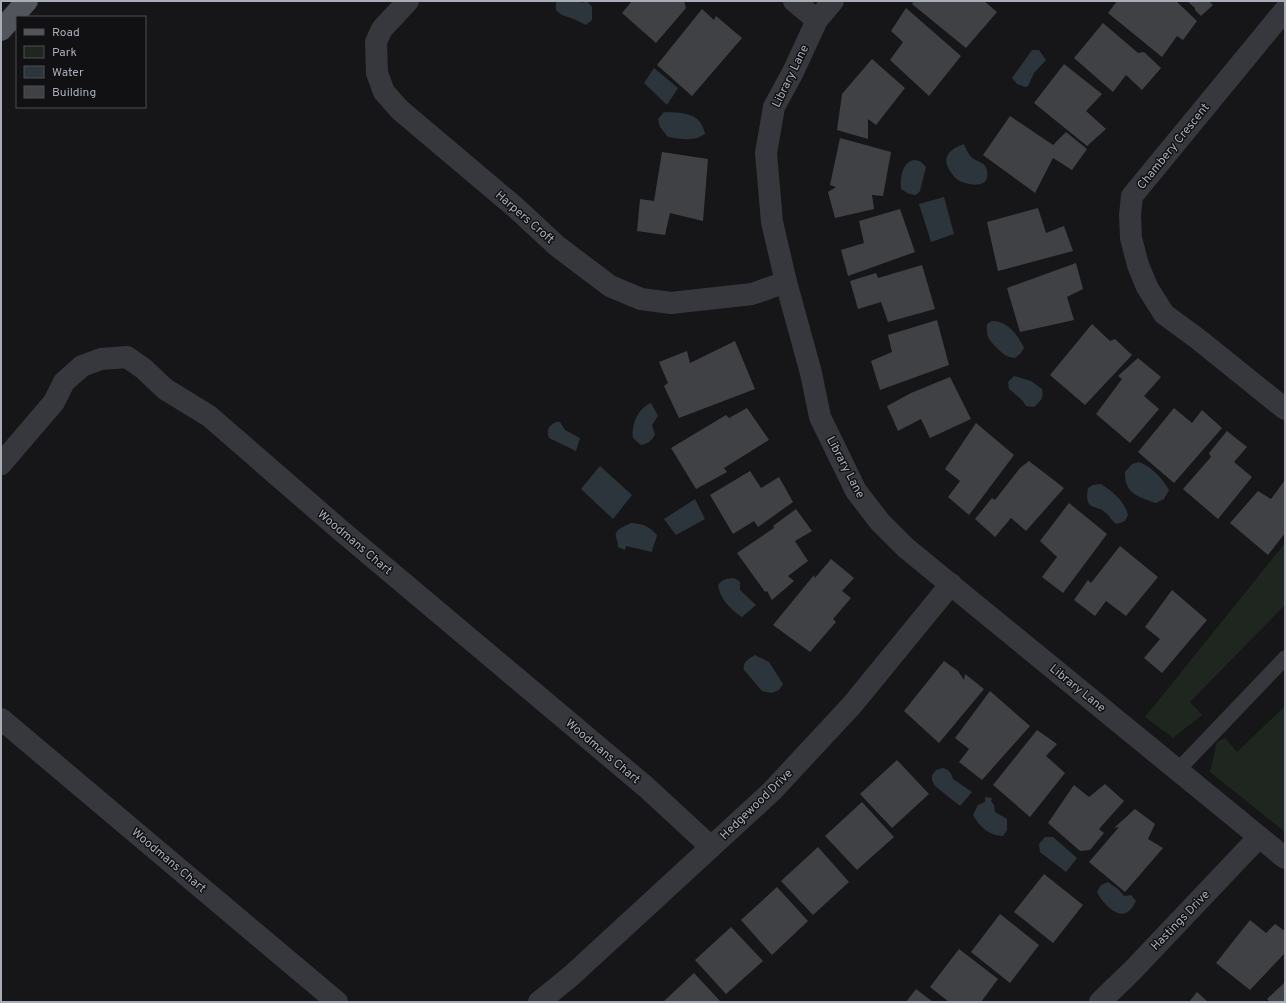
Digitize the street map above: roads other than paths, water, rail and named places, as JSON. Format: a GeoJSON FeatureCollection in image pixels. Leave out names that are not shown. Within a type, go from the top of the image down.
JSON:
{"type":"FeatureCollection","features":[{"type":"Feature","properties":{"kind":"main road"},"geometry":{"type":"LineString","coordinates":[[1,30],[27,1]]}},
{"type":"Feature","properties":{"kind":"street","name":"Harpers Croft"},"geometry":{"type":"LineString","coordinates":[[408,1],[382,29],[376,42],[377,73],[384,92],[400,110],[515,207],[557,246],[610,286],[641,299],[671,303],[752,294],[786,282]]}},
{"type":"Feature","properties":{"kind":"street"},"geometry":{"type":"LineString","coordinates":[[794,1],[817,20]]}},
{"type":"Feature","properties":{"kind":"street","name":"Library Lane"},"geometry":{"type":"LineString","coordinates":[[834,1],[817,20],[793,72],[774,107],[766,153],[772,222],[820,417],[856,491],[880,522],[906,548],[1285,858]]}},
{"type":"Feature","properties":{"kind":"street","name":"Chambery Crescent"},"geometry":{"type":"LineString","coordinates":[[1285,10],[1132,196],[1130,238],[1147,288],[1164,314],[1198,339],[1285,409]]}},
{"type":"Feature","properties":{"kind":"street","name":"Woodmans Chart"},"geometry":{"type":"LineString","coordinates":[[1,464],[54,402],[64,382],[82,366],[101,360],[127,357],[144,369],[164,389],[209,416],[338,528],[646,787],[711,847]]}},
{"type":"Feature","properties":{"kind":"street","name":"Hedgewood Drive"},"geometry":{"type":"LineString","coordinates":[[539,1002],[571,976],[711,847],[736,822],[772,791],[852,705],[951,584]]}},
{"type":"Feature","properties":{"kind":"street","name":"Woodmans Chart"},"geometry":{"type":"LineString","coordinates":[[1,719],[337,1002]]}},
{"type":"Feature","properties":{"kind":"street","name":"Hastings Drive"},"geometry":{"type":"LineString","coordinates":[[1100,1002],[1132,971],[1259,837]]}},
{"type":"Feature","properties":{"kind":"lane"},"geometry":{"type":"LineString","coordinates":[[1178,770],[1285,658]]}},
{"type":"Feature","properties":{"kind":"water"},"geometry":{"type":"Polygon","coordinates":[[[557,1],[579,1],[582,3],[587,1],[592,7],[592,20],[586,25],[560,14],[556,9],[557,1]]]}},
{"type":"Feature","properties":{"kind":"water"},"geometry":{"type":"Polygon","coordinates":[[[1032,50],[1039,50],[1046,60],[1034,73],[1028,86],[1025,87],[1017,84],[1012,78],[1032,50]]]}},
{"type":"Feature","properties":{"kind":"water"},"geometry":{"type":"Polygon","coordinates":[[[654,68],[678,88],[667,105],[644,83],[654,68]]]}},
{"type":"Feature","properties":{"kind":"water"},"geometry":{"type":"Polygon","coordinates":[[[664,112],[690,115],[700,121],[705,134],[701,137],[692,139],[668,137],[660,127],[658,119],[664,112]]]}},
{"type":"Feature","properties":{"kind":"water"},"geometry":{"type":"Polygon","coordinates":[[[964,144],[974,159],[984,164],[987,171],[986,181],[973,185],[967,184],[958,180],[947,166],[946,162],[948,154],[955,148],[964,144]]]}},
{"type":"Feature","properties":{"kind":"water"},"geometry":{"type":"Polygon","coordinates":[[[910,161],[920,161],[926,167],[920,191],[916,195],[909,194],[901,189],[901,180],[904,167],[910,161]]]}},
{"type":"Feature","properties":{"kind":"water"},"geometry":{"type":"Polygon","coordinates":[[[944,197],[954,234],[931,242],[919,204],[944,197]]]}},
{"type":"Feature","properties":{"kind":"water"},"geometry":{"type":"Polygon","coordinates":[[[992,321],[1003,323],[1008,326],[1019,338],[1024,348],[1015,358],[1004,354],[992,343],[987,333],[987,324],[992,321]]]}},
{"type":"Feature","properties":{"kind":"water"},"geometry":{"type":"Polygon","coordinates":[[[1014,376],[1031,381],[1042,389],[1043,395],[1034,407],[1026,406],[1022,400],[1009,389],[1008,382],[1014,376]]]}},
{"type":"Feature","properties":{"kind":"water"},"geometry":{"type":"Polygon","coordinates":[[[651,403],[658,416],[652,425],[655,435],[649,442],[641,445],[633,438],[634,423],[642,409],[651,403]]]}},
{"type":"Feature","properties":{"kind":"water"},"geometry":{"type":"Polygon","coordinates":[[[556,422],[560,422],[565,430],[580,438],[576,451],[549,438],[549,428],[556,422]]]}},
{"type":"Feature","properties":{"kind":"water"},"geometry":{"type":"Polygon","coordinates":[[[1139,462],[1144,464],[1160,477],[1169,490],[1164,499],[1156,503],[1143,499],[1133,493],[1127,485],[1125,472],[1132,464],[1139,462]]]}},
{"type":"Feature","properties":{"kind":"water"},"geometry":{"type":"Polygon","coordinates":[[[600,466],[632,495],[613,519],[581,489],[600,466]]]}},
{"type":"Feature","properties":{"kind":"water"},"geometry":{"type":"Polygon","coordinates":[[[1101,484],[1114,493],[1124,505],[1128,515],[1125,521],[1117,524],[1102,510],[1089,504],[1087,496],[1088,488],[1093,485],[1101,484]]]}},
{"type":"Feature","properties":{"kind":"water"},"geometry":{"type":"Polygon","coordinates":[[[695,499],[705,519],[676,535],[664,519],[695,499]]]}},
{"type":"Feature","properties":{"kind":"water"},"geometry":{"type":"Polygon","coordinates":[[[631,523],[646,526],[657,535],[652,552],[626,546],[625,550],[618,547],[616,537],[617,532],[621,528],[631,523]]]}},
{"type":"Feature","properties":{"kind":"water"},"geometry":{"type":"Polygon","coordinates":[[[732,578],[740,582],[740,590],[756,605],[742,617],[727,604],[719,590],[718,585],[721,582],[732,578]]]}},
{"type":"Feature","properties":{"kind":"water"},"geometry":{"type":"Polygon","coordinates":[[[755,655],[769,662],[783,684],[779,690],[772,693],[762,691],[744,670],[745,663],[748,659],[755,655]]]}},
{"type":"Feature","properties":{"kind":"water"},"geometry":{"type":"Polygon","coordinates":[[[943,768],[950,772],[953,779],[972,792],[960,806],[935,786],[932,780],[932,775],[936,770],[943,768]]]}},
{"type":"Feature","properties":{"kind":"water"},"geometry":{"type":"Polygon","coordinates":[[[985,797],[992,798],[991,801],[994,805],[995,812],[1007,819],[1007,830],[1003,836],[998,836],[985,830],[973,815],[978,805],[985,802],[985,797]]]}},
{"type":"Feature","properties":{"kind":"water"},"geometry":{"type":"Polygon","coordinates":[[[1045,837],[1053,837],[1077,858],[1066,872],[1040,852],[1039,844],[1045,837]]]}},
{"type":"Feature","properties":{"kind":"water"},"geometry":{"type":"Polygon","coordinates":[[[1108,882],[1118,889],[1124,896],[1131,895],[1136,901],[1129,911],[1120,914],[1115,912],[1102,900],[1097,892],[1101,885],[1108,882]]]}}]}
